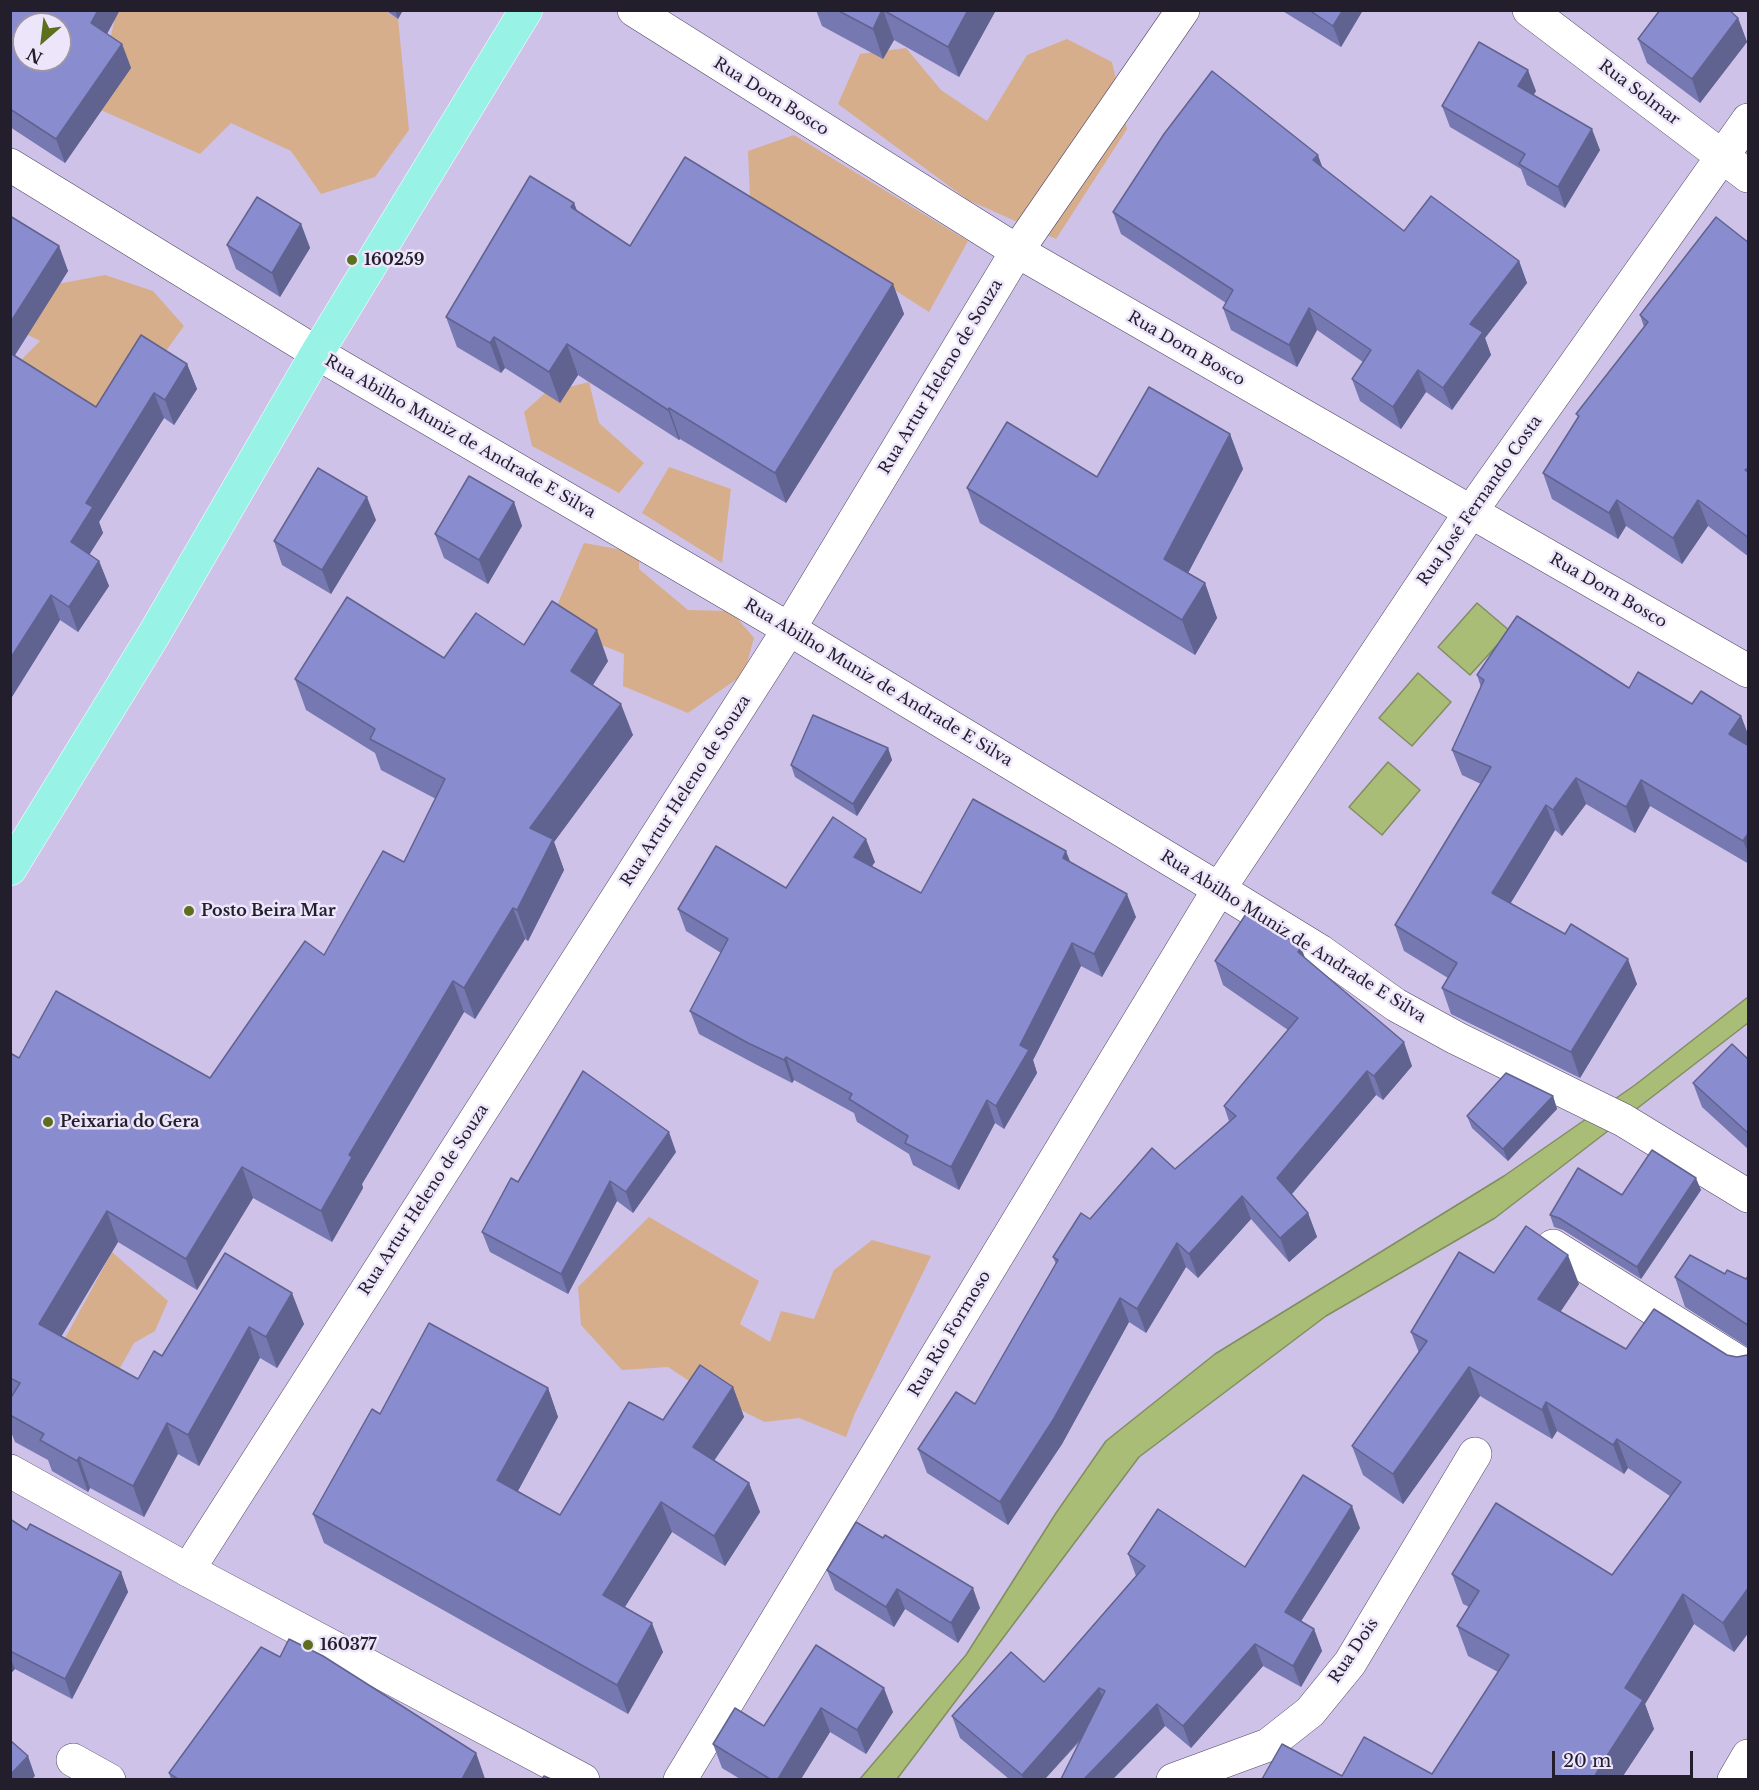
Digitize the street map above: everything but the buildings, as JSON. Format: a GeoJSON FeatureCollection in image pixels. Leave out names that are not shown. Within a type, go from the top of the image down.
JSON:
{"type":"FeatureCollection","features":[{"type":"Feature","properties":{"kind":"main road"},"geometry":{"type":"LineString","coordinates":[[10,869],[153,636],[316,353],[526,10]]}},
{"type":"Feature","properties":{"kind":"street","name":"Rua Dom Bosco"},"geometry":{"type":"LineString","coordinates":[[634,10],[1017,251],[1470,513],[1749,671]]}},
{"type":"Feature","properties":{"kind":"street","name":"Rua Artur Heleno de Souza"},"geometry":{"type":"LineString","coordinates":[[188,1570],[789,629],[1017,251],[1184,10]]}},
{"type":"Feature","properties":{"kind":"street","name":"Rua Solmar"},"geometry":{"type":"LineString","coordinates":[[1529,10],[1749,176]]}},
{"type":"Feature","properties":{"kind":"street","name":"Rua José Fernando Costa"},"geometry":{"type":"LineString","coordinates":[[1219,889],[1470,513],[1749,120]]}},
{"type":"Feature","properties":{"kind":"street","name":"Rua Abilho Muniz de Andrade E Silva"},"geometry":{"type":"LineString","coordinates":[[10,165],[316,353],[789,629],[1219,889],[1320,951],[1396,1005],[1456,1038],[1623,1120],[1749,1196]]}},
{"type":"Feature","properties":{"kind":"street","name":"Rua Rio Formoso"},"geometry":{"type":"LineString","coordinates":[[680,1779],[1219,889]]}},
{"type":"Feature","properties":{"kind":"street"},"geometry":{"type":"LineString","coordinates":[[1553,1246],[1749,1368]]}},
{"type":"Feature","properties":{"kind":"street","name":"Rua Dois"},"geometry":{"type":"LineString","coordinates":[[1173,1779],[1268,1745],[1310,1712],[1350,1663],[1475,1454]]}},
{"type":"Feature","properties":{"kind":"street"},"geometry":{"type":"LineString","coordinates":[[10,1472],[188,1570],[583,1779]]}},
{"type":"Feature","properties":{"kind":"street"},"geometry":{"type":"LineString","coordinates":[[1734,1779],[1749,1756]]}},
{"type":"Feature","properties":{"kind":"street"},"geometry":{"type":"LineString","coordinates":[[73,1760],[109,1779]]}},
{"type":"Feature","properties":{"kind":"shaded area"},"geometry":{"type":"Polygon","coordinates":[[[123,11],[385,11],[398,19],[409,130],[375,177],[321,194],[291,151],[231,123],[200,154],[85,103],[105,62],[116,13],[123,11]]]}},
{"type":"Feature","properties":{"kind":"shaded area"},"geometry":{"type":"Polygon","coordinates":[[[1067,39],[1112,62],[1127,129],[1056,239],[968,200],[838,104],[860,54],[906,48],[941,90],[987,121],[1027,55],[1067,39]]]}},
{"type":"Feature","properties":{"kind":"shaded area"},"geometry":{"type":"Polygon","coordinates":[[[794,135],[968,241],[929,312],[750,197],[748,151],[794,135]]]}},
{"type":"Feature","properties":{"kind":"shaded area"},"geometry":{"type":"Polygon","coordinates":[[[105,275],[153,291],[184,326],[163,355],[100,418],[19,362],[40,341],[20,331],[47,286],[105,275]]]}},
{"type":"Feature","properties":{"kind":"shaded area"},"geometry":{"type":"Polygon","coordinates":[[[589,382],[599,423],[644,463],[619,493],[532,446],[524,412],[545,393],[589,382]]]}},
{"type":"Feature","properties":{"kind":"shaded area"},"geometry":{"type":"Polygon","coordinates":[[[669,467],[731,489],[722,563],[642,513],[669,467]]]}},
{"type":"Feature","properties":{"kind":"shaded area"},"geometry":{"type":"Polygon","coordinates":[[[584,543],[639,553],[639,569],[688,610],[731,611],[754,638],[744,674],[688,713],[623,686],[624,654],[549,624],[584,543]]]}},
{"type":"Feature","properties":{"kind":"shaded area"},"geometry":{"type":"Polygon","coordinates":[[[1477,603],[1510,631],[1470,675],[1438,647],[1477,603]]]}},
{"type":"Feature","properties":{"kind":"shaded area"},"geometry":{"type":"Polygon","coordinates":[[[1418,673],[1451,702],[1412,746],[1379,718],[1418,673]]]}},
{"type":"Feature","properties":{"kind":"shaded area"},"geometry":{"type":"Polygon","coordinates":[[[1388,762],[1420,790],[1382,835],[1349,807],[1388,762]]]}},
{"type":"Feature","properties":{"kind":"shaded area"},"geometry":{"type":"Polygon","coordinates":[[[1748,997],[1748,1023],[1495,1218],[1326,1316],[1139,1457],[897,1779],[859,1780],[966,1655],[1056,1513],[1106,1441],[1215,1354],[1504,1176],[1635,1085],[1748,997]]]}},
{"type":"Feature","properties":{"kind":"shaded area"},"geometry":{"type":"Polygon","coordinates":[[[649,1217],[759,1281],[740,1324],[770,1342],[781,1311],[814,1319],[834,1270],[872,1240],[931,1256],[855,1413],[846,1437],[799,1418],[765,1422],[712,1396],[668,1367],[622,1370],[581,1325],[578,1287],[649,1217]]]}},
{"type":"Feature","properties":{"kind":"shaded area"},"geometry":{"type":"Polygon","coordinates":[[[112,1252],[168,1301],[155,1331],[134,1343],[107,1391],[58,1351],[112,1252]]]}},
{"type":"Feature","properties":{"kind":"place","name":"160259"},"geometry":{"type":"Point","coordinates":[352,260]}},
{"type":"Feature","properties":{"kind":"place","name":"Posto Beira Mar"},"geometry":{"type":"Point","coordinates":[189,911]}},
{"type":"Feature","properties":{"kind":"place","name":"Peixaria do Gera"},"geometry":{"type":"Point","coordinates":[48,1122]}},
{"type":"Feature","properties":{"kind":"place","name":"160377"},"geometry":{"type":"Point","coordinates":[308,1645]}}]}
